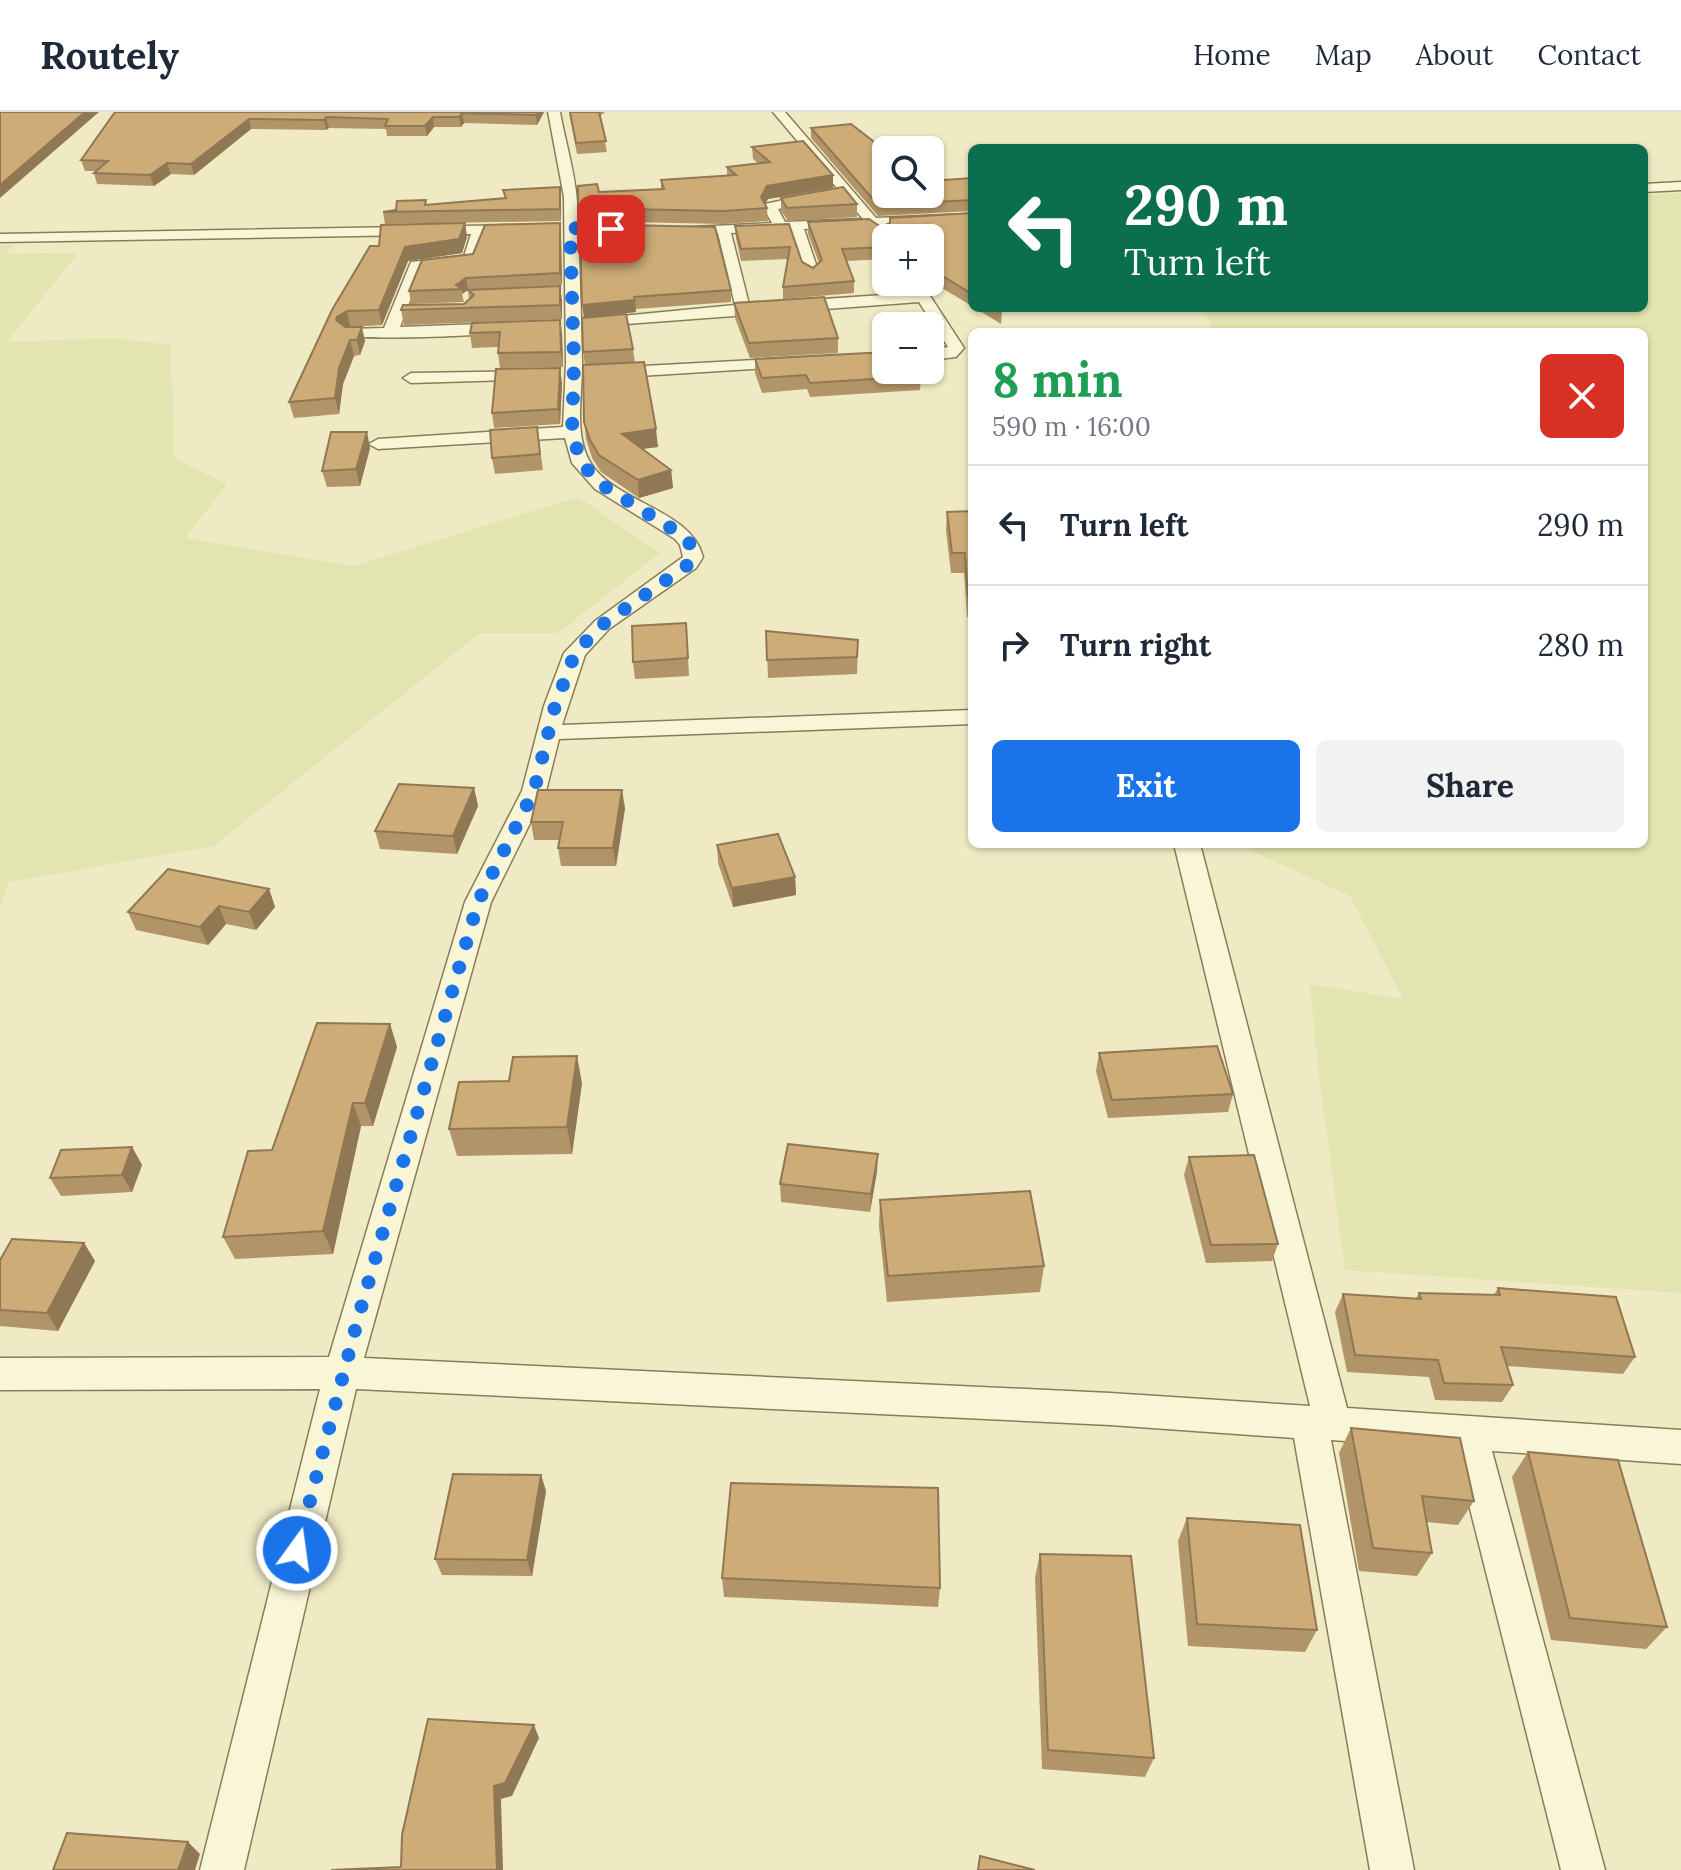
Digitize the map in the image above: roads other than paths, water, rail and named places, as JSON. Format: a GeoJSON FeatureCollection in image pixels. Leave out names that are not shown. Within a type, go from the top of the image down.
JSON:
{"type":"FeatureCollection","features":[{"type":"Feature","properties":{"kind":"street"},"geometry":{"type":"LineString","coordinates":[[222,1870],[304,1520],[342,1373],[478,902],[534,791],[548,732],[575,653],[602,625],[689,564],[693,557],[690,544],[682,535],[602,485],[581,463],[559,375],[565,326],[570,197],[554,112]]}},
{"type":"Feature","properties":{"kind":"street"},"geometry":{"type":"LineString","coordinates":[[779,112],[876,223]]}},
{"type":"Feature","properties":{"kind":"street"},"geometry":{"type":"LineString","coordinates":[[1648,188],[1681,186]]}},
{"type":"Feature","properties":{"kind":"street"},"geometry":{"type":"LineString","coordinates":[[812,273],[789,227],[771,211],[773,205],[850,192]]}},
{"type":"Feature","properties":{"kind":"street"},"geometry":{"type":"LineString","coordinates":[[667,231],[724,231],[968,218]]}},
{"type":"Feature","properties":{"kind":"street"},"geometry":{"type":"LineString","coordinates":[[0,238],[529,229]]}},
{"type":"Feature","properties":{"kind":"street"},"geometry":{"type":"LineString","coordinates":[[390,333],[406,312],[418,263],[470,268],[479,230]]}},
{"type":"Feature","properties":{"kind":"street"},"geometry":{"type":"LineString","coordinates":[[724,231],[743,309]]}},
{"type":"Feature","properties":{"kind":"street"},"geometry":{"type":"LineString","coordinates":[[565,326],[743,309],[923,297],[933,312]]}},
{"type":"Feature","properties":{"kind":"street"},"geometry":{"type":"LineString","coordinates":[[464,330],[466,310]]}},
{"type":"Feature","properties":{"kind":"street"},"geometry":{"type":"LineString","coordinates":[[350,334],[526,327]]}},
{"type":"Feature","properties":{"kind":"street"},"geometry":{"type":"LineString","coordinates":[[944,329],[956,348],[950,354],[944,354]]}},
{"type":"Feature","properties":{"kind":"street"},"geometry":{"type":"LineString","coordinates":[[411,378],[559,375],[808,362]]}},
{"type":"Feature","properties":{"kind":"street"},"geometry":{"type":"LineString","coordinates":[[378,444],[572,432]]}},
{"type":"Feature","properties":{"kind":"street"},"geometry":{"type":"LineString","coordinates":[[548,732],[968,717]]}},
{"type":"Feature","properties":{"kind":"street"},"geometry":{"type":"LineString","coordinates":[[1188,848],[1321,1423],[1392,1870]]}},
{"type":"Feature","properties":{"kind":"street"},"geometry":{"type":"LineString","coordinates":[[0,1374],[342,1373],[1110,1409],[1681,1447]]}},
{"type":"Feature","properties":{"kind":"street"},"geometry":{"type":"LineString","coordinates":[[1469,1433],[1583,1870]]}}]}
